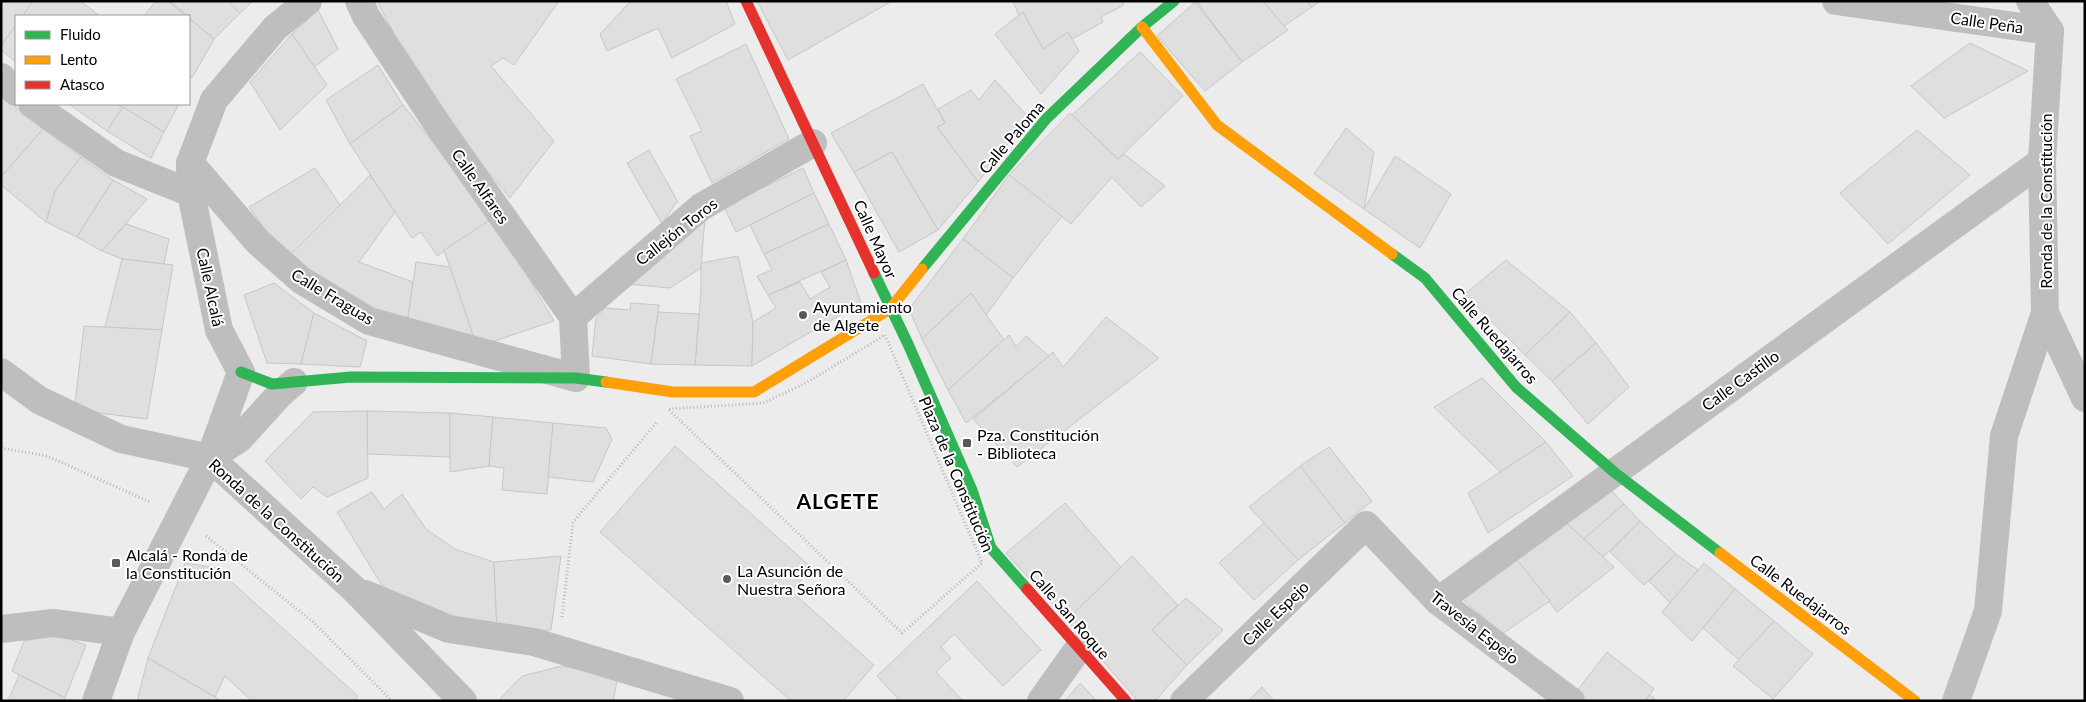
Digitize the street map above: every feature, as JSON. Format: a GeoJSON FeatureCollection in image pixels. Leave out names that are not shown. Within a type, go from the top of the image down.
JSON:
{"type":"FeatureCollection","features":[{"type":"Feature","properties":{"kind":"street","name":"Calle Alcalá"},"geometry":{"type":"LineString","coordinates":[[241,372],[219,330],[191,193],[190,163],[214,100],[274,28],[308,1]]}},
{"type":"Feature","properties":{"kind":"street","name":"Calle Alfares"},"geometry":{"type":"LineString","coordinates":[[359,1],[366,16],[440,128],[573,317]]}},
{"type":"Feature","properties":{"kind":"street","name":"Calle Mayor"},"geometry":{"type":"LineString","coordinates":[[746,1],[908,344],[972,490],[991,548]]}},
{"type":"Feature","properties":{"kind":"street","name":"Calle Paloma"},"geometry":{"type":"LineString","coordinates":[[890,309],[1046,119],[1142,27],[1174,1]]}},
{"type":"Feature","properties":{"kind":"street","name":"Calle Peña"},"geometry":{"type":"LineString","coordinates":[[1836,1],[2050,31]]}},
{"type":"Feature","properties":{"kind":"street"},"geometry":{"type":"LineString","coordinates":[[2030,1],[2050,31]]}},
{"type":"Feature","properties":{"kind":"street","name":"Calle Ruedajarros"},"geometry":{"type":"LineString","coordinates":[[1142,27],[1217,125],[1425,278],[1516,388],[1614,472],[1915,701]]}},
{"type":"Feature","properties":{"kind":"street","name":"Ronda de la Constitución"},"geometry":{"type":"LineString","coordinates":[[2050,31],[2042,161],[2046,313],[2085,398]]}},
{"type":"Feature","properties":{"kind":"street"},"geometry":{"type":"LineString","coordinates":[[1,77],[15,91]]}},
{"type":"Feature","properties":{"kind":"street"},"geometry":{"type":"LineString","coordinates":[[33,105],[116,163],[191,193]]}},
{"type":"Feature","properties":{"kind":"street","name":"Callejón Toros"},"geometry":{"type":"LineString","coordinates":[[573,317],[701,207],[814,143]]}},
{"type":"Feature","properties":{"kind":"street","name":"Calle Castillo"},"geometry":{"type":"LineString","coordinates":[[1438,601],[2042,161]]}},
{"type":"Feature","properties":{"kind":"street","name":"Calle Fraguas"},"geometry":{"type":"LineString","coordinates":[[190,163],[258,242],[293,274],[369,321],[576,378],[667,391],[754,392],[890,309]]}},
{"type":"Feature","properties":{"kind":"street"},"geometry":{"type":"LineString","coordinates":[[1956,701],[1988,611],[2004,436],[2046,313]]}},
{"type":"Feature","properties":{"kind":"street"},"geometry":{"type":"LineString","coordinates":[[573,317],[576,378]]}},
{"type":"Feature","properties":{"kind":"street","name":"Ronda de la Constitución"},"geometry":{"type":"LineString","coordinates":[[1,372],[39,400],[121,439],[210,458],[355,590],[463,701]]}},
{"type":"Feature","properties":{"kind":"street","name":"Calle Fraguas"},"geometry":{"type":"LineString","coordinates":[[241,372],[272,384],[351,377],[576,378]]}},
{"type":"Feature","properties":{"kind":"street"},"geometry":{"type":"LineString","coordinates":[[96,701],[121,632],[210,458],[241,372]]}},
{"type":"Feature","properties":{"kind":"street"},"geometry":{"type":"LineString","coordinates":[[210,458],[240,438],[279,395],[294,382]]}},
{"type":"Feature","properties":{"kind":"street","name":"Travesía Espejo"},"geometry":{"type":"LineString","coordinates":[[1366,525],[1438,601],[1570,701]]}},
{"type":"Feature","properties":{"kind":"street","name":"Calle Espejo"},"geometry":{"type":"LineString","coordinates":[[1184,701],[1366,525]]}},
{"type":"Feature","properties":{"kind":"street","name":"Calle San Roque"},"geometry":{"type":"LineString","coordinates":[[991,548],[1078,649],[1126,701]]}},
{"type":"Feature","properties":{"kind":"street"},"geometry":{"type":"LineString","coordinates":[[355,590],[449,629],[534,642],[730,701]]}},
{"type":"Feature","properties":{"kind":"street"},"geometry":{"type":"LineString","coordinates":[[1,629],[53,623],[121,632]]}},
{"type":"Feature","properties":{"kind":"street"},"geometry":{"type":"LineString","coordinates":[[1041,701],[1078,649]]}},
{"type":"Feature","properties":{"kind":"path","name":"Plaza de la Constitución"},"geometry":{"type":"LineString","coordinates":[[885,335],[982,563],[902,633],[668,409],[763,403],[806,383],[885,335]]}},
{"type":"Feature","properties":{"kind":"path"},"geometry":{"type":"LineString","coordinates":[[558,650],[572,522],[668,409],[667,391]]}},
{"type":"Feature","properties":{"kind":"path"},"geometry":{"type":"LineString","coordinates":[[1,448],[47,456],[181,516],[313,622],[392,701]]}},
{"type":"Feature","properties":{"kind":"shaded area"},"geometry":{"type":"Polygon","coordinates":[[[1,1],[2085,1],[2085,701],[1,701],[1,1]]]}},
{"type":"Feature","properties":{"kind":"building"},"geometry":{"type":"Polygon","coordinates":[[[1,1],[33,1],[24,15],[15,15],[15,26],[1,46],[1,1]]]}},
{"type":"Feature","properties":{"kind":"building"},"geometry":{"type":"Polygon","coordinates":[[[33,1],[80,1],[99,15],[24,15],[33,1]]]}},
{"type":"Feature","properties":{"kind":"building"},"geometry":{"type":"Polygon","coordinates":[[[156,1],[168,1],[185,15],[145,15],[156,1]]]}},
{"type":"Feature","properties":{"kind":"building"},"geometry":{"type":"Polygon","coordinates":[[[168,1],[228,1],[240,13],[214,39],[190,19],[190,15],[168,1]]]}},
{"type":"Feature","properties":{"kind":"building"},"geometry":{"type":"Polygon","coordinates":[[[228,1],[253,1],[240,13],[228,1]]]}},
{"type":"Feature","properties":{"kind":"building"},"geometry":{"type":"Polygon","coordinates":[[[377,1],[559,1],[514,65],[503,58],[491,66],[554,141],[510,198],[429,100],[377,1]]]}},
{"type":"Feature","properties":{"kind":"building"},"geometry":{"type":"Polygon","coordinates":[[[631,1],[726,1],[735,24],[672,58],[658,28],[607,51],[600,34],[631,1]]]}},
{"type":"Feature","properties":{"kind":"building"},"geometry":{"type":"Polygon","coordinates":[[[757,1],[892,1],[788,60],[757,1]]]}},
{"type":"Feature","properties":{"kind":"building"},"geometry":{"type":"Polygon","coordinates":[[[1013,1],[1122,1],[1124,5],[1101,17],[1103,22],[1072,39],[1068,32],[1043,49],[1023,12],[1019,16],[1013,1]]]}},
{"type":"Feature","properties":{"kind":"building"},"geometry":{"type":"Polygon","coordinates":[[[1196,1],[1263,1],[1288,30],[1242,62],[1196,1]]]}},
{"type":"Feature","properties":{"kind":"building"},"geometry":{"type":"Polygon","coordinates":[[[1263,1],[1307,1],[1312,7],[1284,26],[1263,1]]]}},
{"type":"Feature","properties":{"kind":"building"},"geometry":{"type":"Polygon","coordinates":[[[1307,1],[1320,1],[1312,7],[1307,1]]]}},
{"type":"Feature","properties":{"kind":"building"},"geometry":{"type":"Polygon","coordinates":[[[1195,2],[1242,62],[1205,91],[1157,36],[1195,2]]]}},
{"type":"Feature","properties":{"kind":"building"},"geometry":{"type":"Polygon","coordinates":[[[318,10],[338,49],[314,67],[292,34],[318,10]]]}},
{"type":"Feature","properties":{"kind":"building"},"geometry":{"type":"Polygon","coordinates":[[[1023,12],[1043,49],[1068,32],[1079,51],[1041,94],[995,34],[1023,12]]]}},
{"type":"Feature","properties":{"kind":"building"},"geometry":{"type":"Polygon","coordinates":[[[190,19],[214,39],[192,78],[190,76],[190,19]]]}},
{"type":"Feature","properties":{"kind":"building"},"geometry":{"type":"Polygon","coordinates":[[[15,26],[15,61],[1,50],[1,46],[15,26]]]}},
{"type":"Feature","properties":{"kind":"building"},"geometry":{"type":"Polygon","coordinates":[[[292,34],[327,85],[280,130],[250,82],[292,34]]]}},
{"type":"Feature","properties":{"kind":"building"},"geometry":{"type":"Polygon","coordinates":[[[1970,43],[2028,71],[1944,118],[1911,86],[1970,43]]]}},
{"type":"Feature","properties":{"kind":"building"},"geometry":{"type":"Polygon","coordinates":[[[746,44],[789,139],[712,183],[690,136],[702,131],[676,79],[746,44]]]}},
{"type":"Feature","properties":{"kind":"building"},"geometry":{"type":"Polygon","coordinates":[[[1140,52],[1183,96],[1118,159],[1072,115],[1140,52]]]}},
{"type":"Feature","properties":{"kind":"building"},"geometry":{"type":"Polygon","coordinates":[[[378,65],[403,105],[350,144],[326,100],[378,65]]]}},
{"type":"Feature","properties":{"kind":"building"},"geometry":{"type":"Polygon","coordinates":[[[995,80],[1029,118],[978,182],[937,127],[945,123],[938,109],[971,90],[979,100],[995,80]]]}},
{"type":"Feature","properties":{"kind":"building"},"geometry":{"type":"Polygon","coordinates":[[[923,84],[945,123],[937,127],[978,182],[938,230],[892,152],[854,172],[831,133],[923,84]]]}},
{"type":"Feature","properties":{"kind":"building"},"geometry":{"type":"Polygon","coordinates":[[[1,95],[43,129],[1,177],[1,95]]]}},
{"type":"Feature","properties":{"kind":"building"},"geometry":{"type":"Polygon","coordinates":[[[70,105],[119,105],[123,107],[107,131],[70,105]]]}},
{"type":"Feature","properties":{"kind":"building"},"geometry":{"type":"Polygon","coordinates":[[[119,105],[178,105],[164,132],[119,105]]]}},
{"type":"Feature","properties":{"kind":"building"},"geometry":{"type":"Polygon","coordinates":[[[403,105],[493,218],[437,256],[421,232],[412,238],[350,144],[403,105]]]}},
{"type":"Feature","properties":{"kind":"building"},"geometry":{"type":"Polygon","coordinates":[[[123,107],[164,132],[151,158],[107,131],[123,107]]]}},
{"type":"Feature","properties":{"kind":"building"},"geometry":{"type":"Polygon","coordinates":[[[1070,113],[1118,159],[1124,154],[1165,186],[1141,207],[1112,177],[1071,224],[1009,175],[1070,113]]]}},
{"type":"Feature","properties":{"kind":"building"},"geometry":{"type":"Polygon","coordinates":[[[1346,128],[1374,152],[1364,209],[1314,174],[1346,128]]]}},
{"type":"Feature","properties":{"kind":"building"},"geometry":{"type":"Polygon","coordinates":[[[43,129],[81,157],[55,191],[46,222],[1,185],[1,177],[43,129]]]}},
{"type":"Feature","properties":{"kind":"building"},"geometry":{"type":"Polygon","coordinates":[[[1917,130],[1970,175],[1888,244],[1840,193],[1917,130]]]}},
{"type":"Feature","properties":{"kind":"building"},"geometry":{"type":"Polygon","coordinates":[[[649,150],[678,202],[662,224],[627,163],[649,150]]]}},
{"type":"Feature","properties":{"kind":"building"},"geometry":{"type":"Polygon","coordinates":[[[892,152],[938,230],[899,252],[854,172],[892,152]]]}},
{"type":"Feature","properties":{"kind":"building"},"geometry":{"type":"Polygon","coordinates":[[[1395,156],[1451,194],[1420,248],[1364,209],[1395,156]]]}},
{"type":"Feature","properties":{"kind":"building"},"geometry":{"type":"Polygon","coordinates":[[[81,157],[113,180],[77,237],[46,222],[55,191],[81,157]]]}},
{"type":"Feature","properties":{"kind":"building"},"geometry":{"type":"Polygon","coordinates":[[[315,168],[340,205],[286,259],[249,207],[315,168]]]}},
{"type":"Feature","properties":{"kind":"building"},"geometry":{"type":"Polygon","coordinates":[[[803,168],[814,193],[736,232],[724,207],[803,168]]]}},
{"type":"Feature","properties":{"kind":"building"},"geometry":{"type":"Polygon","coordinates":[[[370,175],[395,212],[359,262],[413,282],[406,331],[286,259],[370,175]]]}},
{"type":"Feature","properties":{"kind":"building"},"geometry":{"type":"Polygon","coordinates":[[[1009,175],[1062,216],[1013,278],[963,239],[1009,175]]]}},
{"type":"Feature","properties":{"kind":"building"},"geometry":{"type":"Polygon","coordinates":[[[113,180],[147,199],[102,251],[77,237],[113,180]]]}},
{"type":"Feature","properties":{"kind":"building"},"geometry":{"type":"Polygon","coordinates":[[[814,193],[829,224],[764,254],[750,225],[814,193]]]}},
{"type":"Feature","properties":{"kind":"building"},"geometry":{"type":"Polygon","coordinates":[[[705,217],[701,268],[670,288],[628,284],[705,217]]]}},
{"type":"Feature","properties":{"kind":"building"},"geometry":{"type":"Polygon","coordinates":[[[493,218],[554,321],[477,347],[444,250],[493,218]]]}},
{"type":"Feature","properties":{"kind":"building"},"geometry":{"type":"Polygon","coordinates":[[[126,224],[169,239],[164,264],[122,259],[102,251],[126,224]]]}},
{"type":"Feature","properties":{"kind":"building"},"geometry":{"type":"Polygon","coordinates":[[[829,224],[846,260],[768,295],[757,276],[772,270],[764,254],[829,224]]]}},
{"type":"Feature","properties":{"kind":"building"},"geometry":{"type":"Polygon","coordinates":[[[963,239],[1013,278],[986,315],[971,293],[922,339],[909,309],[963,239]]]}},
{"type":"Feature","properties":{"kind":"building"},"geometry":{"type":"Polygon","coordinates":[[[738,256],[753,322],[752,366],[695,365],[701,292],[701,263],[738,256]]]}},
{"type":"Feature","properties":{"kind":"building"},"geometry":{"type":"Polygon","coordinates":[[[122,259],[173,265],[162,330],[105,327],[122,259]]]}},
{"type":"Feature","properties":{"kind":"building","name":"Ayuntamiento de Algete"},"geometry":{"type":"Polygon","coordinates":[[[846,260],[861,303],[752,366],[753,322],[776,308],[768,295],[800,282],[810,299],[830,287],[821,272],[846,260]]]}},
{"type":"Feature","properties":{"kind":"building"},"geometry":{"type":"Polygon","coordinates":[[[1506,260],[1570,312],[1525,355],[1465,294],[1506,260]]]}},
{"type":"Feature","properties":{"kind":"building"},"geometry":{"type":"Polygon","coordinates":[[[416,262],[450,267],[477,347],[406,331],[416,262]]]}},
{"type":"Feature","properties":{"kind":"building"},"geometry":{"type":"Polygon","coordinates":[[[274,283],[314,313],[301,364],[267,363],[244,295],[274,283]]]}},
{"type":"Feature","properties":{"kind":"building"},"geometry":{"type":"Polygon","coordinates":[[[971,293],[1004,340],[948,390],[922,339],[971,293]]]}},
{"type":"Feature","properties":{"kind":"building"},"geometry":{"type":"Polygon","coordinates":[[[631,303],[659,305],[651,364],[592,356],[596,318],[605,308],[630,310],[631,303]]]}},
{"type":"Feature","properties":{"kind":"building"},"geometry":{"type":"Polygon","coordinates":[[[658,312],[699,314],[695,365],[651,364],[658,312]]]}},
{"type":"Feature","properties":{"kind":"building"},"geometry":{"type":"Polygon","coordinates":[[[1570,312],[1596,343],[1552,381],[1525,355],[1570,312]]]}},
{"type":"Feature","properties":{"kind":"building"},"geometry":{"type":"Polygon","coordinates":[[[314,313],[367,341],[360,367],[301,364],[314,313]]]}},
{"type":"Feature","properties":{"kind":"building"},"geometry":{"type":"Polygon","coordinates":[[[1106,317],[1159,358],[1017,467],[973,419],[1053,352],[1063,367],[1106,317]]]}},
{"type":"Feature","properties":{"kind":"building"},"geometry":{"type":"Polygon","coordinates":[[[84,326],[162,330],[147,419],[99,413],[75,404],[84,326]]]}},
{"type":"Feature","properties":{"kind":"building"},"geometry":{"type":"Polygon","coordinates":[[[1009,335],[1016,347],[1026,336],[1049,356],[966,423],[948,390],[1009,335]]]}},
{"type":"Feature","properties":{"kind":"building"},"geometry":{"type":"Polygon","coordinates":[[[1596,343],[1629,387],[1588,424],[1552,381],[1596,343]]]}},
{"type":"Feature","properties":{"kind":"building"},"geometry":{"type":"Polygon","coordinates":[[[1482,378],[1546,442],[1500,472],[1434,407],[1482,378]]]}},
{"type":"Feature","properties":{"kind":"building"},"geometry":{"type":"Polygon","coordinates":[[[367,411],[450,413],[450,457],[367,454],[367,411]]]}},
{"type":"Feature","properties":{"kind":"building"},"geometry":{"type":"Polygon","coordinates":[[[367,411],[368,478],[327,497],[313,487],[301,499],[265,461],[313,412],[367,411]]]}},
{"type":"Feature","properties":{"kind":"building"},"geometry":{"type":"Polygon","coordinates":[[[450,413],[493,417],[489,466],[450,472],[450,413]]]}},
{"type":"Feature","properties":{"kind":"building"},"geometry":{"type":"Polygon","coordinates":[[[493,417],[553,423],[547,494],[502,490],[504,468],[489,466],[493,417]]]}},
{"type":"Feature","properties":{"kind":"building"},"geometry":{"type":"Polygon","coordinates":[[[553,423],[606,428],[612,439],[593,482],[548,477],[553,423]]]}},
{"type":"Feature","properties":{"kind":"building"},"geometry":{"type":"Polygon","coordinates":[[[1546,442],[1573,476],[1488,533],[1468,493],[1546,442]]]}},
{"type":"Feature","properties":{"kind":"building","name":"La Asunción de Nuestra Señora"},"geometry":{"type":"Polygon","coordinates":[[[675,446],[812,568],[791,591],[874,665],[843,701],[791,701],[600,532],[675,446]]]}},
{"type":"Feature","properties":{"kind":"building"},"geometry":{"type":"Polygon","coordinates":[[[1329,447],[1372,501],[1345,523],[1300,466],[1329,447]]]}},
{"type":"Feature","properties":{"kind":"building"},"geometry":{"type":"Polygon","coordinates":[[[1300,466],[1345,523],[1298,560],[1249,507],[1300,466]]]}},
{"type":"Feature","properties":{"kind":"building"},"geometry":{"type":"Polygon","coordinates":[[[1610,489],[1624,504],[1584,539],[1562,519],[1610,489]]]}},
{"type":"Feature","properties":{"kind":"building"},"geometry":{"type":"Polygon","coordinates":[[[372,492],[384,509],[402,494],[426,529],[455,549],[494,562],[497,631],[389,597],[337,512],[372,492]]]}},
{"type":"Feature","properties":{"kind":"building"},"geometry":{"type":"Polygon","coordinates":[[[1065,503],[1121,567],[1067,620],[1006,553],[1065,503]]]}},
{"type":"Feature","properties":{"kind":"building"},"geometry":{"type":"Polygon","coordinates":[[[1624,504],[1640,521],[1603,557],[1584,539],[1624,504]]]}},
{"type":"Feature","properties":{"kind":"building"},"geometry":{"type":"Polygon","coordinates":[[[1562,519],[1614,567],[1557,612],[1514,556],[1562,519]]]}},
{"type":"Feature","properties":{"kind":"building"},"geometry":{"type":"Polygon","coordinates":[[[1640,521],[1676,554],[1644,585],[1610,552],[1640,521]]]}},
{"type":"Feature","properties":{"kind":"building"},"geometry":{"type":"Polygon","coordinates":[[[1264,523],[1298,560],[1254,600],[1219,563],[1264,523]]]}},
{"type":"Feature","properties":{"kind":"building"},"geometry":{"type":"Polygon","coordinates":[[[1676,554],[1698,570],[1670,603],[1649,581],[1676,554]]]}},
{"type":"Feature","properties":{"kind":"building"},"geometry":{"type":"Polygon","coordinates":[[[561,556],[551,630],[497,631],[494,562],[561,556]]]}},
{"type":"Feature","properties":{"kind":"building"},"geometry":{"type":"Polygon","coordinates":[[[1132,556],[1178,605],[1152,630],[1187,665],[1155,701],[1138,701],[1067,620],[1132,556]]]}},
{"type":"Feature","properties":{"kind":"building"},"geometry":{"type":"Polygon","coordinates":[[[1514,556],[1550,601],[1502,634],[1460,597],[1514,556]]]}},
{"type":"Feature","properties":{"kind":"building"},"geometry":{"type":"Polygon","coordinates":[[[185,563],[216,568],[358,696],[355,701],[252,701],[225,676],[215,697],[148,658],[185,563]]]}},
{"type":"Feature","properties":{"kind":"building"},"geometry":{"type":"Polygon","coordinates":[[[1704,563],[1735,589],[1692,641],[1662,612],[1704,563]]]}},
{"type":"Feature","properties":{"kind":"building"},"geometry":{"type":"Polygon","coordinates":[[[977,581],[1041,650],[1003,686],[954,634],[941,647],[951,658],[936,672],[963,701],[900,701],[877,676],[977,581]]]}},
{"type":"Feature","properties":{"kind":"building"},"geometry":{"type":"Polygon","coordinates":[[[1735,589],[1774,621],[1739,660],[1703,628],[1735,589]]]}},
{"type":"Feature","properties":{"kind":"building"},"geometry":{"type":"Polygon","coordinates":[[[1186,598],[1223,630],[1187,665],[1152,630],[1186,598]]]}},
{"type":"Feature","properties":{"kind":"building"},"geometry":{"type":"Polygon","coordinates":[[[1774,621],[1813,654],[1773,699],[1733,666],[1774,621]]]}},
{"type":"Feature","properties":{"kind":"building"},"geometry":{"type":"Polygon","coordinates":[[[56,635],[86,645],[65,698],[12,671],[24,641],[56,635]]]}},
{"type":"Feature","properties":{"kind":"building"},"geometry":{"type":"Polygon","coordinates":[[[1607,652],[1654,689],[1645,701],[1587,701],[1576,692],[1607,652]]]}},
{"type":"Feature","properties":{"kind":"building"},"geometry":{"type":"Polygon","coordinates":[[[148,658],[215,697],[221,701],[137,701],[148,658]]]}},
{"type":"Feature","properties":{"kind":"building"},"geometry":{"type":"Polygon","coordinates":[[[562,666],[618,676],[613,701],[498,701],[522,676],[562,666]]]}},
{"type":"Feature","properties":{"kind":"building"},"geometry":{"type":"Polygon","coordinates":[[[19,675],[65,698],[64,701],[8,701],[19,675]]]}},
{"type":"Feature","properties":{"kind":"building"},"geometry":{"type":"Polygon","coordinates":[[[1080,683],[1097,701],[1065,701],[1080,683]]]}},
{"type":"Feature","properties":{"kind":"building"},"geometry":{"type":"Polygon","coordinates":[[[1262,687],[1274,701],[1248,701],[1262,687]]]}},
{"type":"Feature","properties":{"kind":"building"},"geometry":{"type":"Polygon","coordinates":[[[1650,695],[1657,701],[1645,701],[1650,695]]]}},
{"type":"Feature","properties":{"kind":"traffic: fast"},"geometry":{"type":"LineString","coordinates":[[922,269],[1046,119],[1142,27],[1174,1]]}},
{"type":"Feature","properties":{"kind":"traffic: fast"},"geometry":{"type":"LineString","coordinates":[[1392,254],[1425,278],[1516,387],[1614,472],[1720,553]]}},
{"type":"Feature","properties":{"kind":"traffic: fast"},"geometry":{"type":"LineString","coordinates":[[874,273],[908,344],[972,490],[991,548],[1027,589]]}},
{"type":"Feature","properties":{"kind":"traffic: fast"},"geometry":{"type":"LineString","coordinates":[[241,372],[272,384],[351,377],[576,378],[606,382]]}},
{"type":"Feature","properties":{"kind":"traffic: slow"},"geometry":{"type":"LineString","coordinates":[[1142,27],[1217,125],[1392,254]]}},
{"type":"Feature","properties":{"kind":"traffic: slow"},"geometry":{"type":"LineString","coordinates":[[606,382],[673,392],[754,392],[890,309],[922,269]]}},
{"type":"Feature","properties":{"kind":"traffic: slow"},"geometry":{"type":"LineString","coordinates":[[1720,553],[1915,701]]}},
{"type":"Feature","properties":{"kind":"traffic: jam"},"geometry":{"type":"LineString","coordinates":[[746,1],[874,273]]}},
{"type":"Feature","properties":{"kind":"traffic: jam"},"geometry":{"type":"LineString","coordinates":[[1027,589],[1126,701]]}},
{"type":"Feature","properties":{"kind":"place","name":"Ayuntamiento de Algete"},"geometry":{"type":"Point","coordinates":[803,315]}},
{"type":"Feature","properties":{"kind":"place","name":"Pza. Constitución - Biblioteca"},"geometry":{"type":"Point","coordinates":[967,443]}},
{"type":"Feature","properties":{"kind":"place","name":"Alcalá - Ronda de la Constitución"},"geometry":{"type":"Point","coordinates":[116,563]}},
{"type":"Feature","properties":{"kind":"place","name":"La Asunción de Nuestra Señora"},"geometry":{"type":"Point","coordinates":[727,579]}},
{"type":"Feature","properties":{"kind":"district","name":"ALGETE"},"geometry":{"type":"Point","coordinates":[838,500]}}]}
